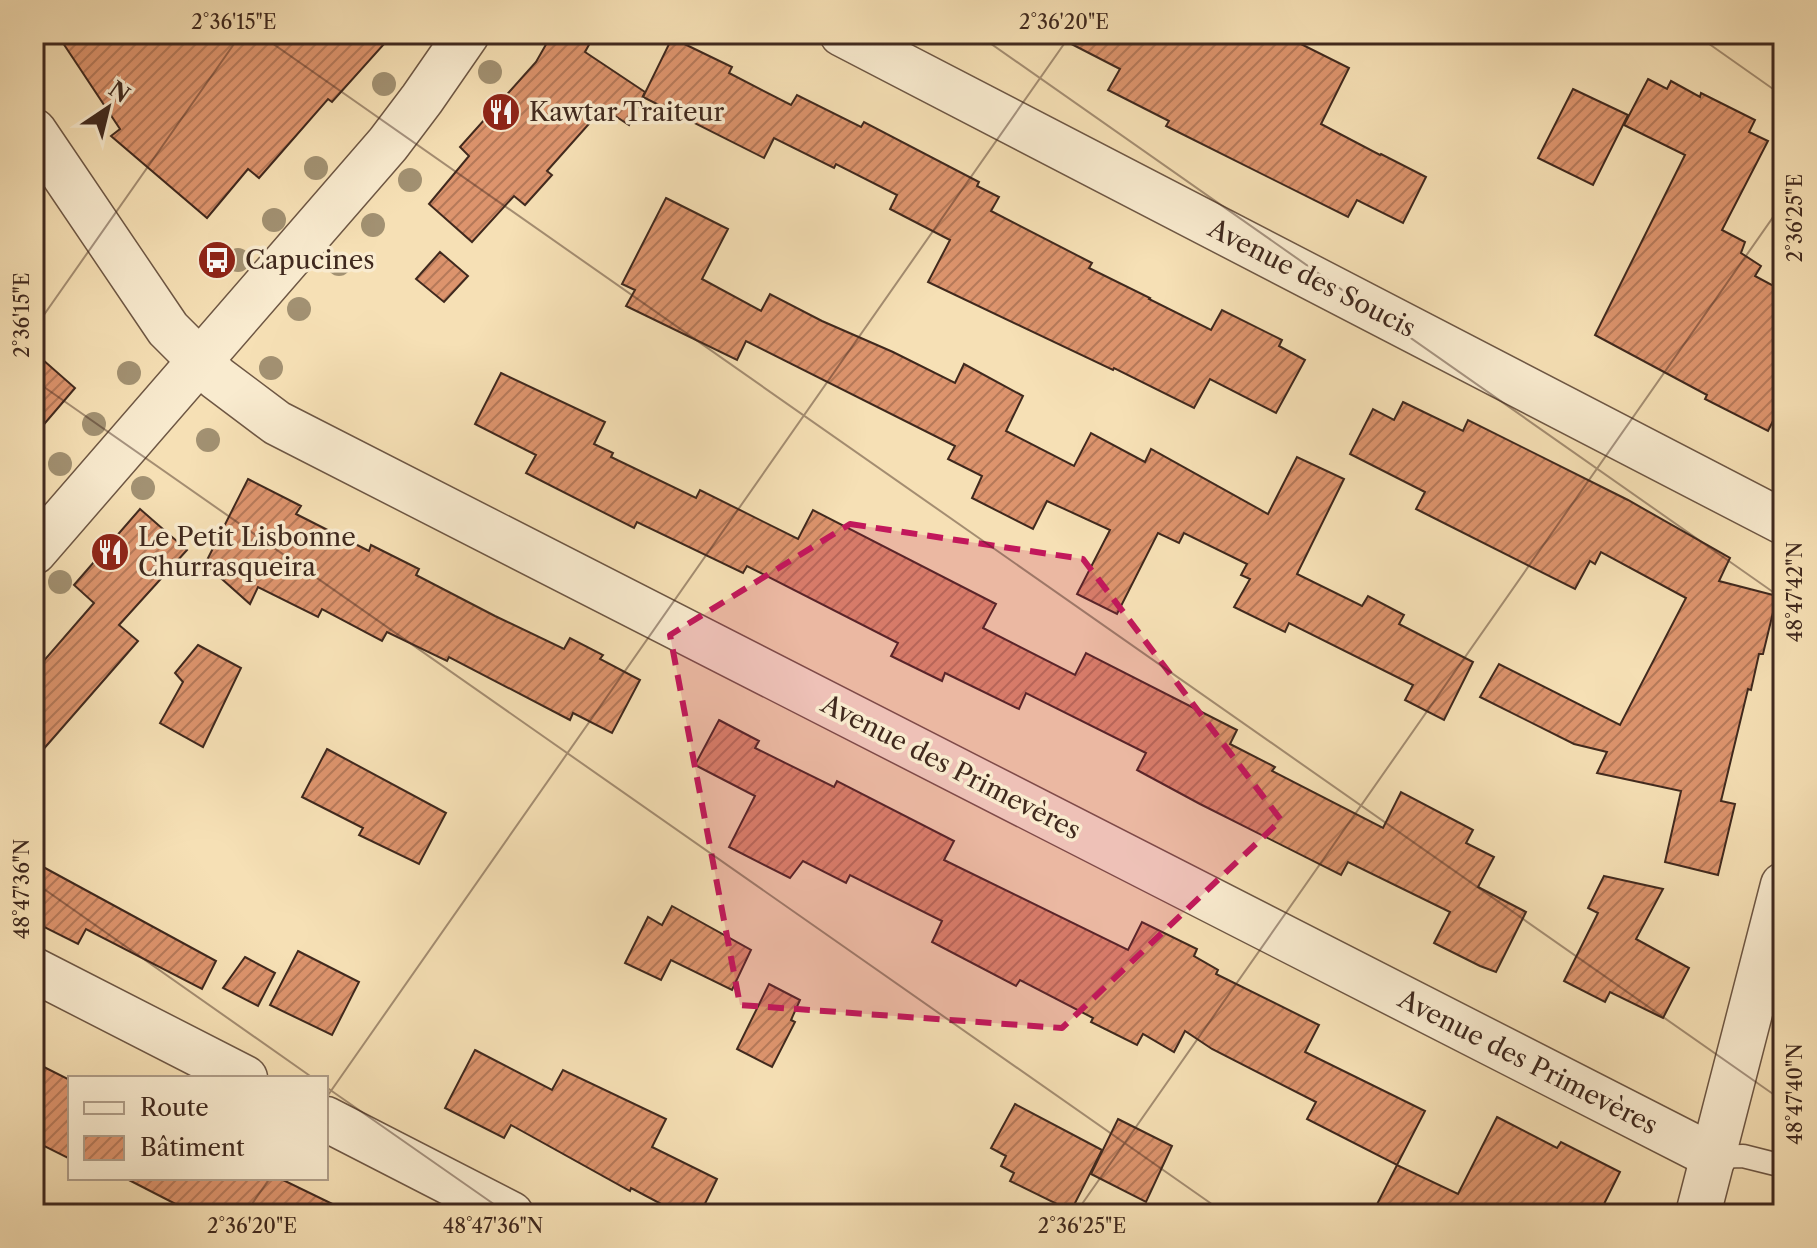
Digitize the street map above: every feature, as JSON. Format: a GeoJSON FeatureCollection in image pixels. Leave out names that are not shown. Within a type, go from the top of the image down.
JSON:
{"type":"FeatureCollection","features":[{"type":"Feature","properties":{"kind":"street"},"geometry":{"type":"LineString","coordinates":[[34,552],[388,144],[467,34]]}},
{"type":"Feature","properties":{"kind":"street","name":"Avenue des Soucis"},"geometry":{"type":"LineString","coordinates":[[842,34],[1783,522]]}},
{"type":"Feature","properties":{"kind":"street","name":"Avenue des Primevères"},"geometry":{"type":"LineString","coordinates":[[34,131],[168,329],[217,378],[277,423],[1714,1157]]}},
{"type":"Feature","properties":{"kind":"street"},"geometry":{"type":"LineString","coordinates":[[1698,1214],[1783,885]]}},
{"type":"Feature","properties":{"kind":"street"},"geometry":{"type":"LineString","coordinates":[[34,970],[241,1076]]}},
{"type":"Feature","properties":{"kind":"street"},"geometry":{"type":"LineString","coordinates":[[328,1120],[511,1214]]}},
{"type":"Feature","properties":{"kind":"lane"},"geometry":{"type":"LineString","coordinates":[[1714,1157],[1743,1156],[1783,1166]]}},
{"type":"Feature","properties":{"kind":"highlighted area"},"geometry":{"type":"Polygon","coordinates":[[[850,524],[1083,559],[1281,820],[1062,1028],[740,1005],[670,635],[850,524]]]}},
{"type":"Feature","properties":{"kind":"building"},"geometry":{"type":"Polygon","coordinates":[[[57,34],[393,34],[332,102],[328,99],[259,178],[248,169],[207,218],[111,136],[120,129],[57,34]]]}},
{"type":"Feature","properties":{"kind":"building"},"geometry":{"type":"Polygon","coordinates":[[[552,34],[595,34],[585,52],[645,92],[629,125],[603,108],[547,171],[552,175],[525,205],[514,196],[472,242],[429,204],[469,156],[460,147],[536,62],[552,34]]]}},
{"type":"Feature","properties":{"kind":"building"},"geometry":{"type":"Polygon","coordinates":[[[1052,34],[1281,34],[1349,68],[1321,124],[1426,177],[1403,223],[1357,200],[1348,217],[1166,126],[1169,121],[1108,90],[1120,69],[1052,34]]]}},
{"type":"Feature","properties":{"kind":"building"},"geometry":{"type":"Polygon","coordinates":[[[672,38],[732,67],[729,73],[791,105],[797,95],[861,127],[864,122],[979,182],[977,186],[999,197],[991,211],[1092,263],[1089,268],[1211,330],[1222,310],[1282,340],[1279,346],[1305,360],[1276,413],[1210,379],[1194,408],[928,282],[950,240],[890,209],[897,195],[836,164],[834,168],[774,138],[764,158],[643,97],[672,38]]]}},
{"type":"Feature","properties":{"kind":"building"},"geometry":{"type":"Polygon","coordinates":[[[1648,79],[1667,89],[1671,81],[1755,120],[1749,132],[1768,141],[1722,230],[1745,242],[1741,253],[1761,266],[1755,276],[1783,291],[1783,401],[1768,431],[1705,399],[1707,395],[1595,335],[1685,155],[1624,125],[1648,79]]]}},
{"type":"Feature","properties":{"kind":"building"},"geometry":{"type":"Polygon","coordinates":[[[1573,89],[1628,115],[1593,185],[1538,158],[1573,89]]]}},
{"type":"Feature","properties":{"kind":"building"},"geometry":{"type":"Polygon","coordinates":[[[666,198],[728,229],[702,279],[761,311],[770,294],[955,383],[964,364],[1023,396],[1006,431],[1074,466],[1091,433],[1145,462],[1151,449],[1268,514],[1297,457],[1344,479],[1297,574],[1362,606],[1368,596],[1404,615],[1399,624],[1473,662],[1444,720],[1405,700],[1413,685],[1289,623],[1285,632],[1234,607],[1250,579],[1241,575],[1247,564],[1184,533],[1179,543],[1158,533],[1117,614],[1077,594],[1110,530],[1047,501],[1033,529],[972,498],[982,476],[948,459],[955,446],[746,341],[737,360],[626,306],[635,290],[622,284],[666,198]]]}},
{"type":"Feature","properties":{"kind":"building"},"geometry":{"type":"Polygon","coordinates":[[[440,252],[468,276],[444,302],[416,279],[440,252]]]}},
{"type":"Feature","properties":{"kind":"building"},"geometry":{"type":"Polygon","coordinates":[[[34,352],[75,388],[34,436],[34,352]]]}},
{"type":"Feature","properties":{"kind":"building"},"geometry":{"type":"Polygon","coordinates":[[[501,373],[605,422],[594,444],[613,453],[611,457],[696,498],[700,490],[798,539],[813,510],[996,604],[983,628],[1075,675],[1086,653],[1237,730],[1230,744],[1275,767],[1272,771],[1383,828],[1401,792],[1473,830],[1466,843],[1494,857],[1478,887],[1526,912],[1496,972],[1434,943],[1450,912],[1348,862],[1341,875],[1200,804],[1137,770],[1146,753],[1026,693],[1019,709],[945,673],[942,681],[891,656],[898,643],[747,566],[743,573],[637,522],[634,528],[526,473],[536,455],[475,424],[501,373]]]}},
{"type":"Feature","properties":{"kind":"building"},"geometry":{"type":"Polygon","coordinates":[[[1403,402],[1463,431],[1468,420],[1628,500],[1730,558],[1719,581],[1777,596],[1763,654],[1759,654],[1751,690],[1748,689],[1721,801],[1735,804],[1718,875],[1665,862],[1681,791],[1597,773],[1607,752],[1574,744],[1480,697],[1499,664],[1620,725],[1686,598],[1601,552],[1595,564],[1590,561],[1575,589],[1416,509],[1425,492],[1350,454],[1373,409],[1394,420],[1403,402]]]}},
{"type":"Feature","properties":{"kind":"building"},"geometry":{"type":"Polygon","coordinates":[[[248,479],[301,506],[296,514],[369,551],[371,545],[419,569],[416,575],[564,649],[570,638],[603,655],[600,659],[640,680],[612,733],[573,713],[570,720],[449,657],[447,661],[387,632],[382,641],[322,609],[318,617],[258,587],[250,604],[205,564],[248,479]]]}},
{"type":"Feature","properties":{"kind":"building"},"geometry":{"type":"Polygon","coordinates":[[[140,509],[187,550],[119,625],[138,641],[34,760],[34,672],[94,603],[74,585],[140,509]]]}},
{"type":"Feature","properties":{"kind":"building"},"geometry":{"type":"Polygon","coordinates":[[[198,645],[241,668],[203,747],[160,723],[183,682],[175,673],[198,645]]]}},
{"type":"Feature","properties":{"kind":"building"},"geometry":{"type":"Polygon","coordinates":[[[719,720],[759,741],[755,748],[834,787],[837,781],[954,841],[944,860],[1128,950],[1142,922],[1197,949],[1194,956],[1218,970],[1216,974],[1319,1025],[1305,1052],[1425,1111],[1397,1165],[1307,1119],[1316,1102],[1212,1049],[1185,1031],[1174,1052],[1143,1034],[1137,1045],[1020,980],[1016,986],[932,942],[942,921],[850,875],[846,883],[803,861],[790,878],[729,847],[755,796],[695,765],[719,720]]]}},
{"type":"Feature","properties":{"kind":"building"},"geometry":{"type":"Polygon","coordinates":[[[327,749],[446,813],[419,864],[359,835],[363,828],[302,797],[327,749]]]}},
{"type":"Feature","properties":{"kind":"building"},"geometry":{"type":"Polygon","coordinates":[[[34,862],[216,961],[202,989],[86,929],[78,944],[34,922],[34,862]]]}},
{"type":"Feature","properties":{"kind":"building"},"geometry":{"type":"Polygon","coordinates":[[[1604,876],[1663,889],[1636,939],[1689,968],[1663,1018],[1610,992],[1605,1002],[1564,981],[1598,913],[1588,908],[1604,876]]]}},
{"type":"Feature","properties":{"kind":"building"},"geometry":{"type":"Polygon","coordinates":[[[672,906],[751,950],[732,990],[671,960],[661,980],[625,963],[648,917],[662,925],[672,906]]]}},
{"type":"Feature","properties":{"kind":"building"},"geometry":{"type":"Polygon","coordinates":[[[298,951],[359,982],[332,1035],[270,1005],[298,951]]]}},
{"type":"Feature","properties":{"kind":"building"},"geometry":{"type":"Polygon","coordinates":[[[245,957],[275,973],[258,1006],[223,988],[245,957]]]}},
{"type":"Feature","properties":{"kind":"building"},"geometry":{"type":"Polygon","coordinates":[[[769,984],[800,1000],[791,1020],[795,1022],[772,1067],[737,1049],[769,984]]]}},
{"type":"Feature","properties":{"kind":"building"},"geometry":{"type":"Polygon","coordinates":[[[475,1050],[552,1090],[563,1070],[666,1119],[652,1147],[717,1179],[700,1214],[680,1214],[631,1188],[630,1191],[511,1125],[504,1138],[445,1108],[475,1050]]]}},
{"type":"Feature","properties":{"kind":"building"},"geometry":{"type":"Polygon","coordinates":[[[34,1062],[68,1079],[68,1158],[34,1141],[34,1062]]]}},
{"type":"Feature","properties":{"kind":"building"},"geometry":{"type":"Polygon","coordinates":[[[1015,1104],[1102,1150],[1071,1211],[1010,1181],[1014,1173],[1001,1166],[1006,1156],[991,1148],[1015,1104]]]}},
{"type":"Feature","properties":{"kind":"building"},"geometry":{"type":"Polygon","coordinates":[[[1497,1117],[1557,1148],[1561,1142],[1620,1172],[1599,1214],[1372,1214],[1397,1165],[1458,1194],[1497,1117]]]}},
{"type":"Feature","properties":{"kind":"building"},"geometry":{"type":"Polygon","coordinates":[[[1118,1119],[1172,1146],[1146,1202],[1091,1174],[1118,1119]]]}},
{"type":"Feature","properties":{"kind":"building"},"geometry":{"type":"Polygon","coordinates":[[[129,1180],[283,1180],[353,1214],[195,1214],[129,1180]]]}},
{"type":"Feature","properties":{"kind":"place","name":"Kawtar Traiteur"},"geometry":{"type":"Point","coordinates":[501,112]}},
{"type":"Feature","properties":{"kind":"place","name":"Capucines"},"geometry":{"type":"Point","coordinates":[217,260]}},
{"type":"Feature","properties":{"kind":"place","name":"Le Petit Lisbonne Churrasqueira"},"geometry":{"type":"Point","coordinates":[110,552]}}]}
